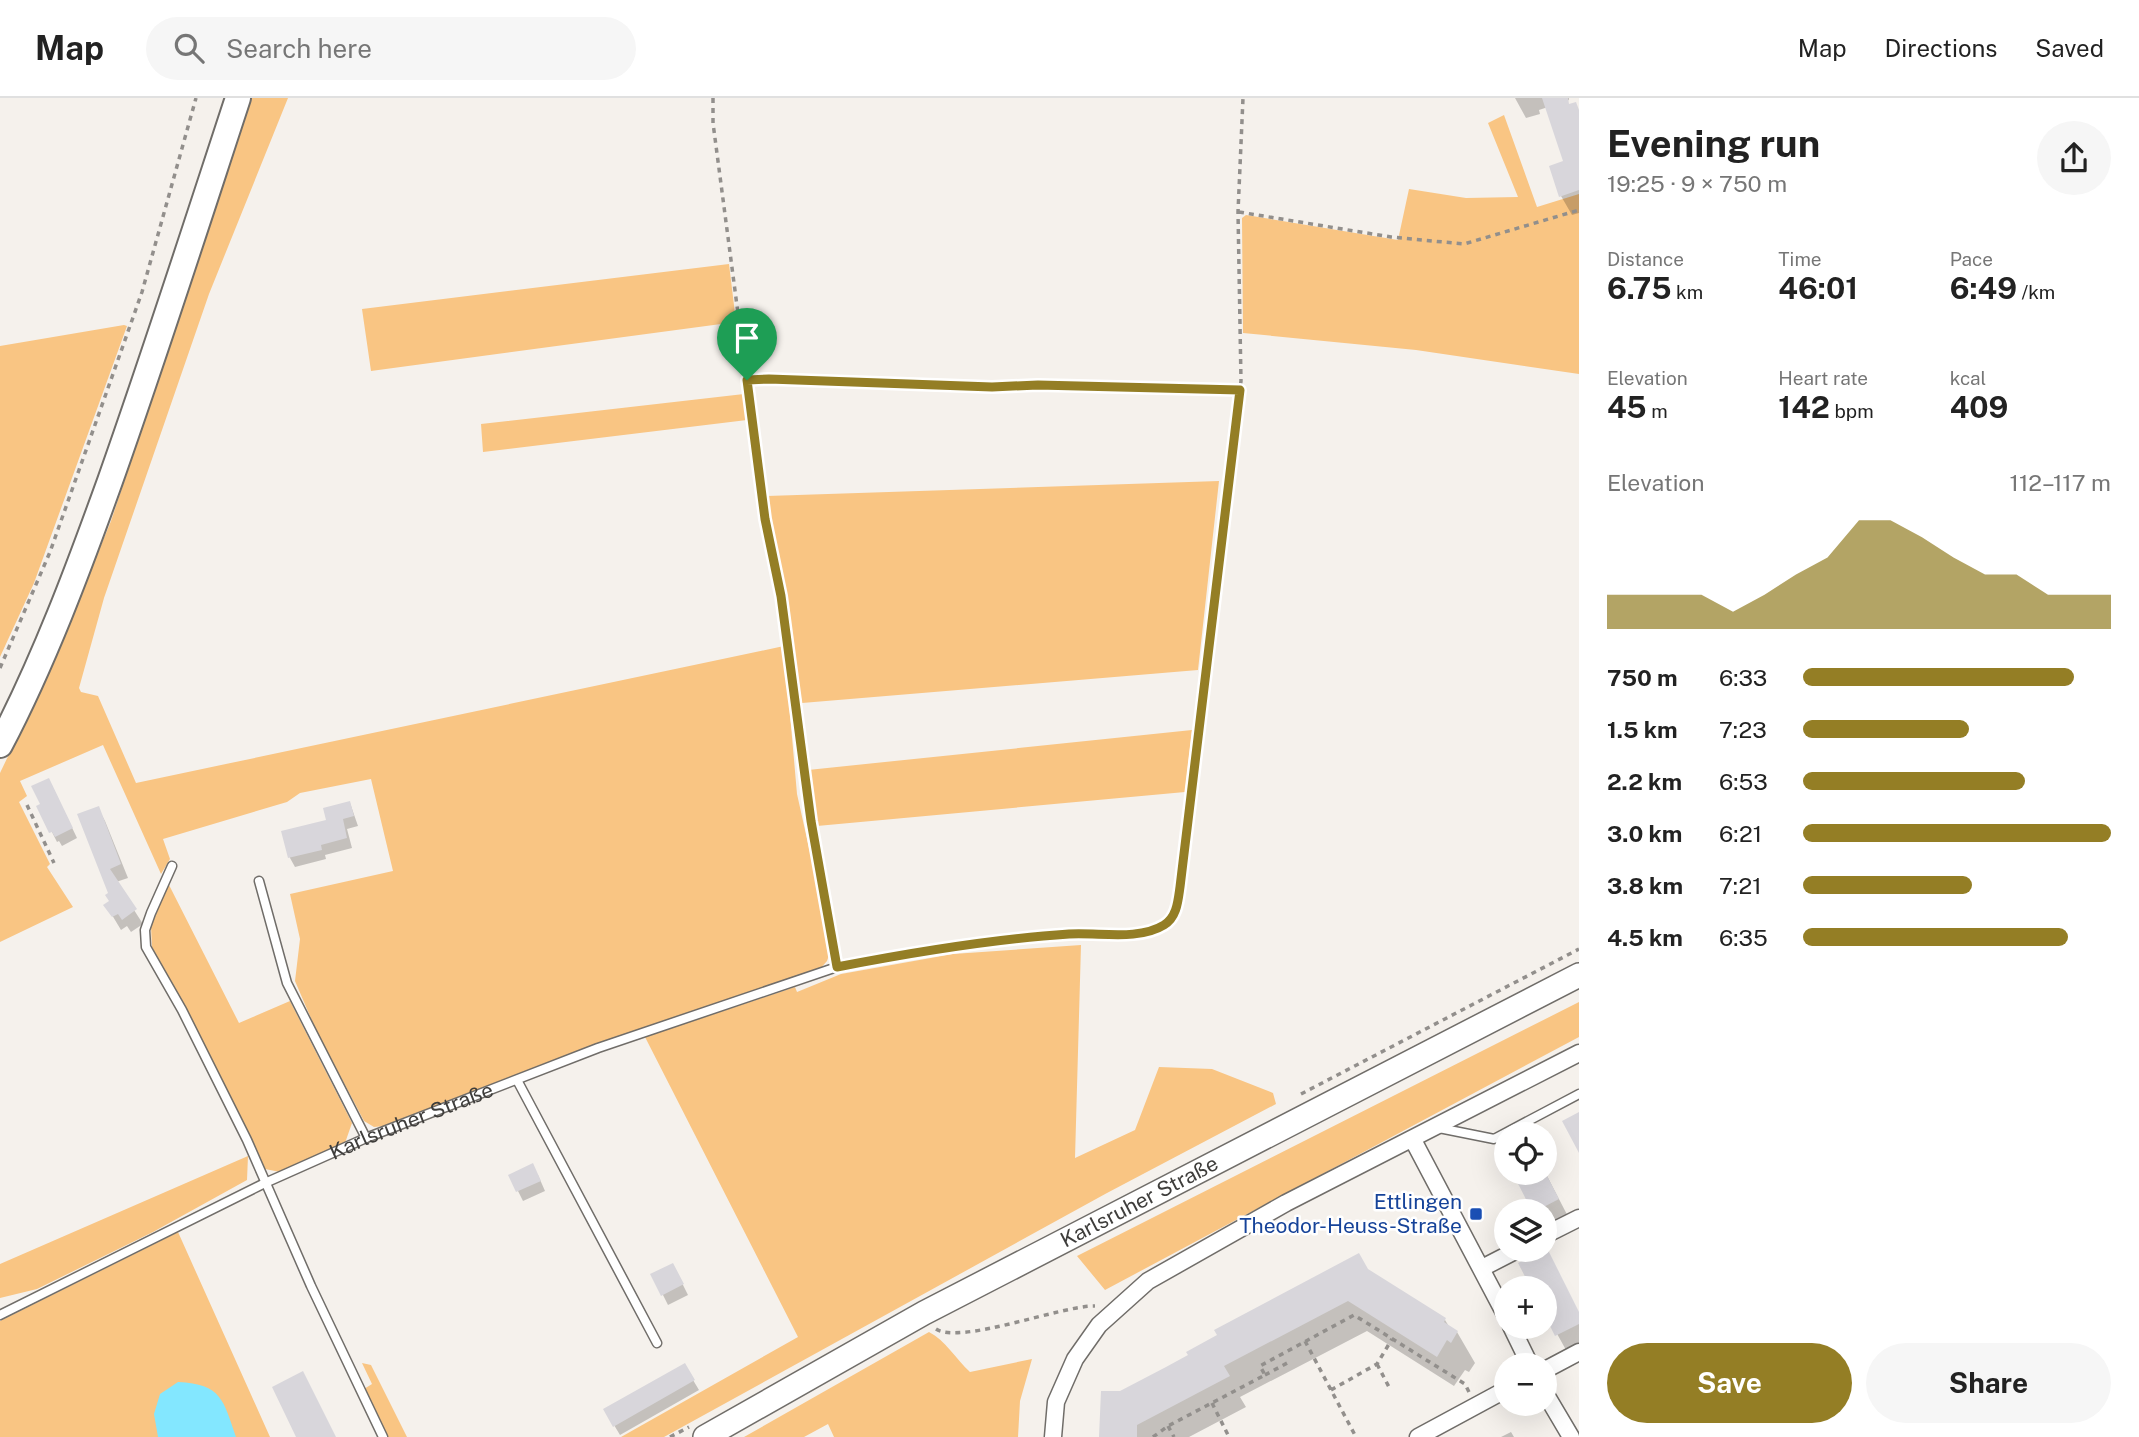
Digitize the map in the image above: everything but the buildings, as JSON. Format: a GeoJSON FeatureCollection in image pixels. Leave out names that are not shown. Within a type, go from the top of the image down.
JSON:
{"type":"FeatureCollection","features":[{"type":"Feature","properties":{"kind":"main road"},"geometry":{"type":"LineString","coordinates":[[0,745],[20,708],[85,552],[139,399],[238,98]]}},
{"type":"Feature","properties":{"kind":"main road","name":"Karlsruher Straße"},"geometry":{"type":"LineString","coordinates":[[705,1437],[924,1313],[1579,975]]}},
{"type":"Feature","properties":{"kind":"street"},"geometry":{"type":"LineString","coordinates":[[1053,1437],[1056,1402],[1074,1359],[1107,1317],[1147,1281],[1286,1203],[1579,1053]]}},
{"type":"Feature","properties":{"kind":"street"},"geometry":{"type":"LineString","coordinates":[[1413,1140],[1494,1292]]}},
{"type":"Feature","properties":{"kind":"street"},"geometry":{"type":"LineString","coordinates":[[1557,1229],[1579,1218]]}},
{"type":"Feature","properties":{"kind":"street"},"geometry":{"type":"LineString","coordinates":[[1482,1268],[1494,1262]]}},
{"type":"Feature","properties":{"kind":"street"},"geometry":{"type":"LineString","coordinates":[[1557,1364],[1579,1352]]}},
{"type":"Feature","properties":{"kind":"street"},"geometry":{"type":"LineString","coordinates":[[1418,1437],[1494,1396]]}},
{"type":"Feature","properties":{"kind":"street"},"geometry":{"type":"LineString","coordinates":[[1557,1414],[1571,1437]]}},
{"type":"Feature","properties":{"kind":"lane"},"geometry":{"type":"LineString","coordinates":[[172,866],[145,930],[146,947],[182,1010],[241,1128],[311,1286],[383,1437]]}},
{"type":"Feature","properties":{"kind":"lane"},"geometry":{"type":"LineString","coordinates":[[259,881],[287,982],[366,1138]]}},
{"type":"Feature","properties":{"kind":"lane","name":"Karlsruher Straße"},"geometry":{"type":"LineString","coordinates":[[0,1315],[265,1184],[366,1138],[598,1048],[837,967]]}},
{"type":"Feature","properties":{"kind":"lane"},"geometry":{"type":"LineString","coordinates":[[517,1080],[657,1343]]}},
{"type":"Feature","properties":{"kind":"lane"},"geometry":{"type":"LineString","coordinates":[[1436,1128],[1494,1139],[1579,1094]]}},
{"type":"Feature","properties":{"kind":"path"},"geometry":{"type":"LineString","coordinates":[[0,668],[50,552],[142,292],[197,98]]}},
{"type":"Feature","properties":{"kind":"path"},"geometry":{"type":"LineString","coordinates":[[713,98],[713,123],[765,519],[781,596],[811,821],[837,967],[909,953],[1070,934],[1151,931],[1167,923],[1177,910],[1240,390],[1238,212],[1242,98]]}},
{"type":"Feature","properties":{"kind":"path"},"geometry":{"type":"LineString","coordinates":[[1238,212],[1391,237],[1464,244],[1579,210]]}},
{"type":"Feature","properties":{"kind":"path"},"geometry":{"type":"LineString","coordinates":[[747,380],[1240,390]]}},
{"type":"Feature","properties":{"kind":"path"},"geometry":{"type":"LineString","coordinates":[[26,805],[54,863]]}},
{"type":"Feature","properties":{"kind":"path"},"geometry":{"type":"LineString","coordinates":[[924,1313],[932,1326],[948,1334],[1005,1325],[1094,1305],[1107,1317]]}},
{"type":"Feature","properties":{"kind":"path"},"geometry":{"type":"LineString","coordinates":[[1265,1375],[1260,1366],[1354,1315],[1465,1384],[1476,1405]]}},
{"type":"Feature","properties":{"kind":"path"},"geometry":{"type":"LineString","coordinates":[[1331,1390],[1377,1364],[1393,1339]]}},
{"type":"Feature","properties":{"kind":"path"},"geometry":{"type":"LineString","coordinates":[[1305,1341],[1356,1437]]}},
{"type":"Feature","properties":{"kind":"path"},"geometry":{"type":"LineString","coordinates":[[1153,1437],[1168,1426],[1291,1361]]}},
{"type":"Feature","properties":{"kind":"path"},"geometry":{"type":"LineString","coordinates":[[1377,1364],[1390,1388]]}},
{"type":"Feature","properties":{"kind":"path"},"geometry":{"type":"LineString","coordinates":[[1212,1404],[1229,1437]]}},
{"type":"Feature","properties":{"kind":"path"},"geometry":{"type":"LineString","coordinates":[[1168,1426],[1174,1437]]}},
{"type":"Feature","properties":{"kind":"shaded area"},"geometry":{"type":"Polygon","coordinates":[[[252,98],[288,98],[209,294],[104,598],[79,688],[81,692],[98,696],[136,783],[784,646],[797,794],[830,952],[820,969],[604,1041],[385,1126],[374,1127],[364,1121],[316,1030],[295,981],[300,939],[290,894],[393,871],[371,779],[300,793],[287,802],[163,839],[170,859],[161,874],[103,745],[20,781],[27,796],[19,802],[50,864],[47,867],[73,907],[0,942],[0,773],[50,669],[111,521],[252,98]]]}},
{"type":"Feature","properties":{"kind":"shaded area"},"geometry":{"type":"Polygon","coordinates":[[[1504,115],[1537,207],[1579,194],[1579,374],[1416,350],[1243,333],[1242,218],[1246,215],[1398,240],[1409,189],[1466,198],[1518,197],[1488,123],[1504,115]]]}},
{"type":"Feature","properties":{"kind":"shaded area"},"geometry":{"type":"Polygon","coordinates":[[[729,264],[736,322],[371,371],[362,309],[729,264]]]}},
{"type":"Feature","properties":{"kind":"shaded area"},"geometry":{"type":"Polygon","coordinates":[[[127,326],[34,583],[0,657],[0,346],[127,326]]]}},
{"type":"Feature","properties":{"kind":"shaded area"},"geometry":{"type":"Polygon","coordinates":[[[744,394],[747,420],[483,452],[481,424],[744,394]]]}},
{"type":"Feature","properties":{"kind":"shaded area"},"geometry":{"type":"Polygon","coordinates":[[[1219,481],[1198,670],[802,703],[767,496],[1219,481]]]}},
{"type":"Feature","properties":{"kind":"shaded area"},"geometry":{"type":"Polygon","coordinates":[[[1192,730],[1185,792],[817,826],[808,770],[1192,730]]]}},
{"type":"Feature","properties":{"kind":"shaded area"},"geometry":{"type":"Polygon","coordinates":[[[168,883],[239,1023],[290,1001],[352,1123],[345,1143],[280,1172],[265,1169],[152,947],[151,927],[168,883]]]}},
{"type":"Feature","properties":{"kind":"shaded area"},"geometry":{"type":"Polygon","coordinates":[[[1081,945],[1075,1158],[1135,1130],[1159,1067],[1212,1069],[1273,1093],[1276,1104],[1107,1193],[664,1437],[621,1437],[798,1337],[645,1037],[795,987],[797,992],[841,974],[953,954],[1081,945]]]}},
{"type":"Feature","properties":{"kind":"shaded area"},"geometry":{"type":"Polygon","coordinates":[[[1579,1002],[1579,1037],[1105,1290],[1077,1256],[1579,1002]]]}},
{"type":"Feature","properties":{"kind":"shaded area"},"geometry":{"type":"Polygon","coordinates":[[[248,1156],[247,1180],[153,1232],[37,1289],[0,1298],[0,1264],[248,1156]]]}},
{"type":"Feature","properties":{"kind":"shaded area"},"geometry":{"type":"Polygon","coordinates":[[[178,1232],[270,1437],[0,1437],[0,1321],[178,1232]]]}},
{"type":"Feature","properties":{"kind":"shaded area"},"geometry":{"type":"Polygon","coordinates":[[[929,1332],[970,1372],[1032,1359],[1020,1401],[1018,1437],[834,1437],[828,1424],[804,1437],[744,1437],[929,1332]]]}},
{"type":"Feature","properties":{"kind":"shaded area"},"geometry":{"type":"Polygon","coordinates":[[[362,1363],[371,1365],[407,1437],[388,1437],[364,1389],[372,1384],[362,1363]]]}},
{"type":"Feature","properties":{"kind":"water"},"geometry":{"type":"Polygon","coordinates":[[[178,1382],[204,1386],[219,1396],[236,1437],[158,1437],[154,1414],[160,1394],[178,1382]]]}},
{"type":"Feature","properties":{"kind":"place","name":"Ettlingen Theodor-Heuss-Straße"},"geometry":{"type":"Point","coordinates":[1476,1214]}},
{"type":"Feature","properties":{"kind":"route"},"geometry":{"type":"LineString","coordinates":[[747,380],[1240,390],[1177,910],[1167,923],[1151,931],[1070,934],[909,953],[837,967],[811,821],[781,596],[765,519],[747,380]]}}]}
